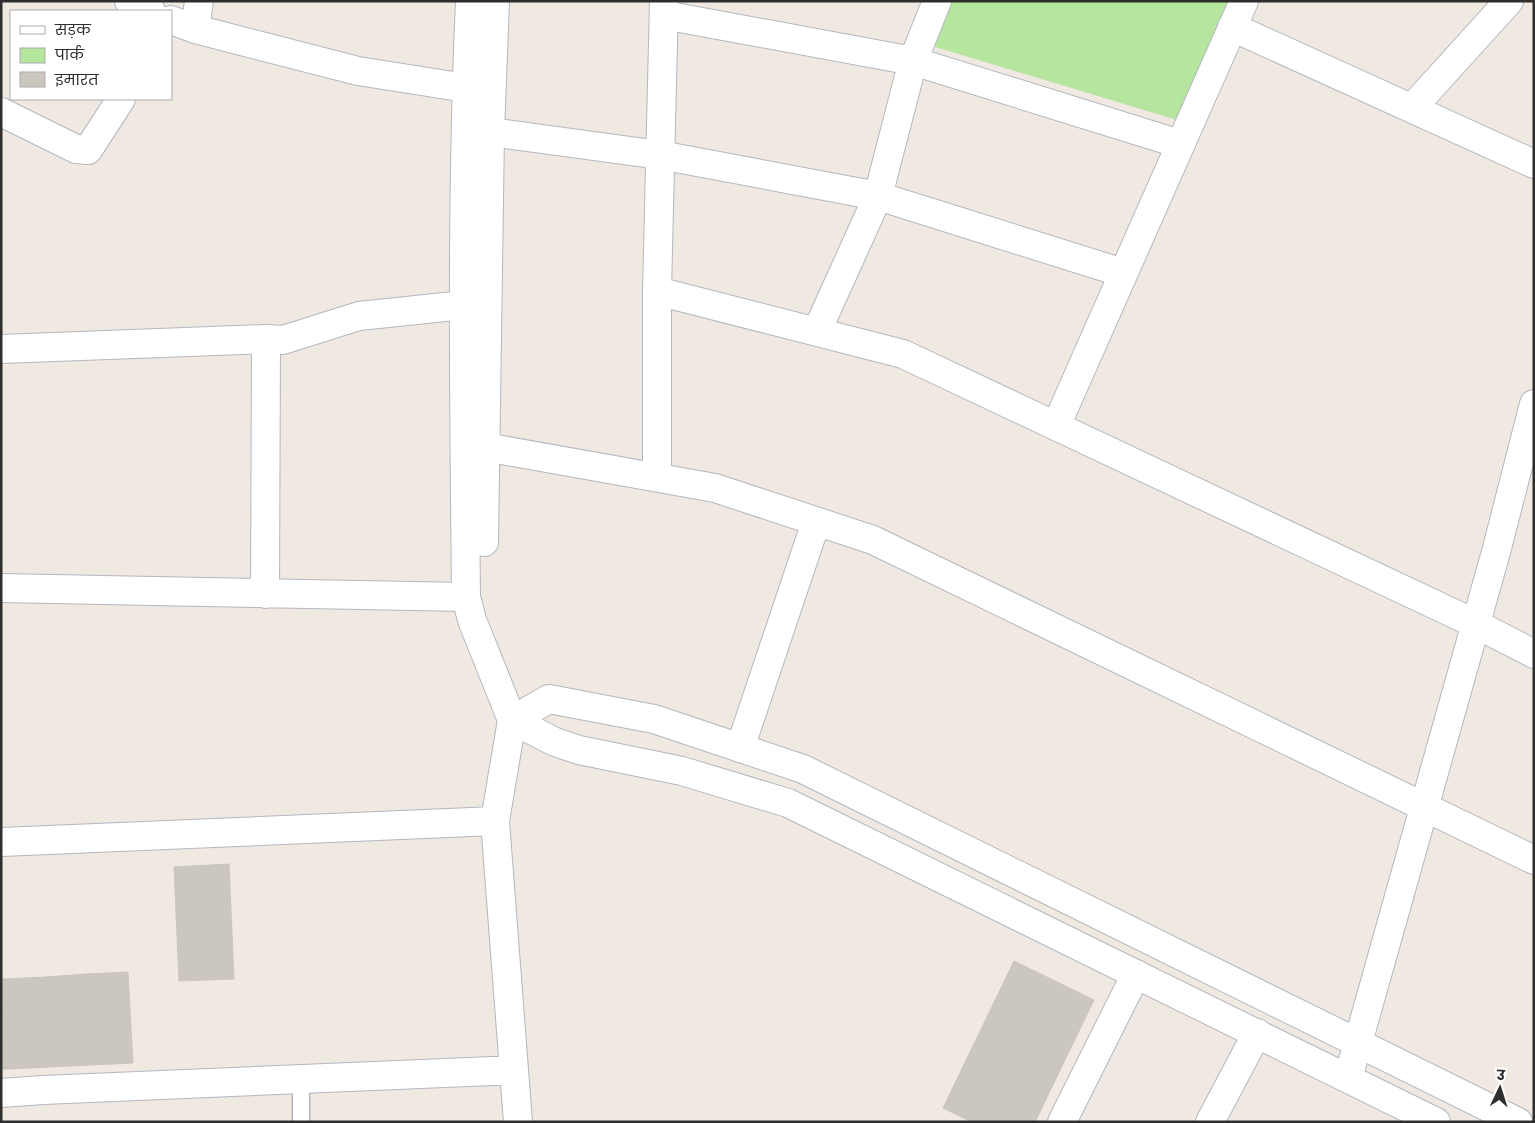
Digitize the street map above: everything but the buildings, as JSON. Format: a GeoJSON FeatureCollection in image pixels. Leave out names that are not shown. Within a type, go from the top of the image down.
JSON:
{"type":"FeatureCollection","features":[{"type":"Feature","properties":{"kind":"street"},"geometry":{"type":"LineString","coordinates":[[129,1],[149,10]]}},
{"type":"Feature","properties":{"kind":"street"},"geometry":{"type":"LineString","coordinates":[[177,22],[199,1]]}},
{"type":"Feature","properties":{"kind":"street"},"geometry":{"type":"LineString","coordinates":[[470,1],[466,88],[464,305],[469,608],[512,720],[495,821],[518,1122]]}},
{"type":"Feature","properties":{"kind":"street"},"geometry":{"type":"LineString","coordinates":[[469,608],[483,574],[490,132],[495,1]]}},
{"type":"Feature","properties":{"kind":"street"},"geometry":{"type":"LineString","coordinates":[[817,331],[878,196],[913,61],[937,1]]}},
{"type":"Feature","properties":{"kind":"street"},"geometry":{"type":"LineString","coordinates":[[1056,426],[1244,1]]}},
{"type":"Feature","properties":{"kind":"street"},"geometry":{"type":"LineString","coordinates":[[1412,108],[1509,1]]}},
{"type":"Feature","properties":{"kind":"street"},"geometry":{"type":"LineString","coordinates":[[657,477],[657,291],[664,8],[913,61],[1180,144]]}},
{"type":"Feature","properties":{"kind":"street"},"geometry":{"type":"LineString","coordinates":[[177,22],[358,71],[466,88]]}},
{"type":"Feature","properties":{"kind":"street"},"geometry":{"type":"LineString","coordinates":[[1232,26],[1534,164]]}},
{"type":"Feature","properties":{"kind":"street"},"geometry":{"type":"LineString","coordinates":[[1,112],[76,149],[88,150],[120,100]]}},
{"type":"Feature","properties":{"kind":"street"},"geometry":{"type":"LineString","coordinates":[[490,132],[660,155],[878,196],[1123,273]]}},
{"type":"Feature","properties":{"kind":"street"},"geometry":{"type":"LineString","coordinates":[[657,291],[903,354],[1476,624],[1534,654]]}},
{"type":"Feature","properties":{"kind":"street"},"geometry":{"type":"LineString","coordinates":[[1,349],[266,339],[283,340],[359,316],[464,305]]}},
{"type":"Feature","properties":{"kind":"street"},"geometry":{"type":"LineString","coordinates":[[265,594],[266,339]]}},
{"type":"Feature","properties":{"kind":"street"},"geometry":{"type":"LineString","coordinates":[[1348,1078],[1496,552],[1534,404]]}},
{"type":"Feature","properties":{"kind":"street"},"geometry":{"type":"LineString","coordinates":[[485,447],[715,488],[873,540],[1534,860]]}},
{"type":"Feature","properties":{"kind":"street"},"geometry":{"type":"LineString","coordinates":[[740,748],[816,522]]}},
{"type":"Feature","properties":{"kind":"street"},"geometry":{"type":"LineString","coordinates":[[1,588],[265,594],[469,608]]}},
{"type":"Feature","properties":{"kind":"street"},"geometry":{"type":"LineString","coordinates":[[512,720],[549,699],[654,719],[804,769],[1518,1122]]}},
{"type":"Feature","properties":{"kind":"street"},"geometry":{"type":"LineString","coordinates":[[512,720],[555,742],[579,750],[682,772],[788,803],[1436,1122]]}},
{"type":"Feature","properties":{"kind":"street"},"geometry":{"type":"LineString","coordinates":[[1,842],[495,821]]}},
{"type":"Feature","properties":{"kind":"street"},"geometry":{"type":"LineString","coordinates":[[1062,1122],[1136,974]]}},
{"type":"Feature","properties":{"kind":"street"},"geometry":{"type":"LineString","coordinates":[[1210,1122],[1257,1033]]}},
{"type":"Feature","properties":{"kind":"street"},"geometry":{"type":"LineString","coordinates":[[1,1093],[514,1070]]}},
{"type":"Feature","properties":{"kind":"lane"},"geometry":{"type":"LineString","coordinates":[[300,1079],[301,1122]]}},
{"type":"Feature","properties":{"kind":"green space"},"geometry":{"type":"Polygon","coordinates":[[[951,1],[1230,1],[1177,120],[932,46],[951,1]]]}}]}
